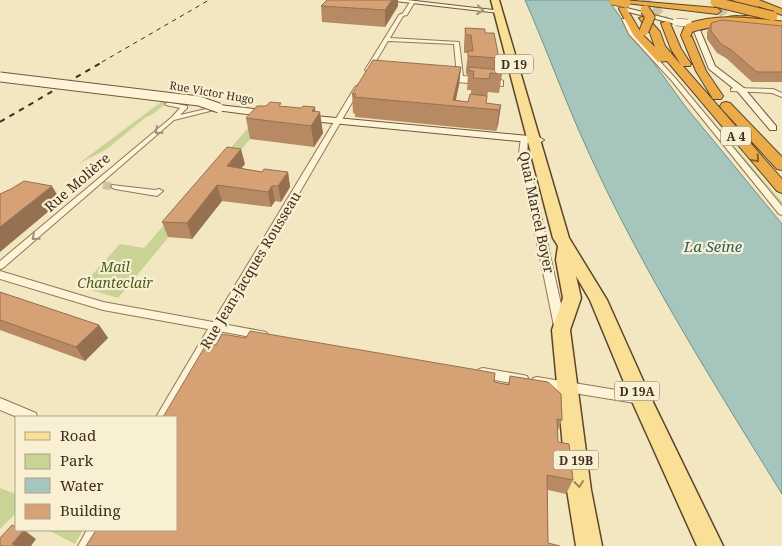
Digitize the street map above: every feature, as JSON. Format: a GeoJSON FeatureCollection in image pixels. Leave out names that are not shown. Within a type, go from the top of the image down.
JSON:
{"type":"FeatureCollection","features":[{"type":"Feature","properties":{"kind":"highway"},"geometry":{"type":"LineString","coordinates":[[647,0],[719,6],[782,19]]}},
{"type":"Feature","properties":{"kind":"highway"},"geometry":{"type":"LineString","coordinates":[[703,0],[719,6]]}},
{"type":"Feature","properties":{"kind":"highway"},"geometry":{"type":"LineString","coordinates":[[682,22],[751,19],[760,13],[745,1]]}},
{"type":"Feature","properties":{"kind":"highway"},"geometry":{"type":"LineString","coordinates":[[745,1],[782,12]]}},
{"type":"Feature","properties":{"kind":"highway"},"geometry":{"type":"LineString","coordinates":[[622,3],[719,6]]}},
{"type":"Feature","properties":{"kind":"highway"},"geometry":{"type":"LineString","coordinates":[[622,3],[682,22],[749,23],[779,29]]}},
{"type":"Feature","properties":{"kind":"highway"},"geometry":{"type":"LineString","coordinates":[[622,3],[650,18],[644,31],[657,55]]}},
{"type":"Feature","properties":{"kind":"highway"},"geometry":{"type":"LineString","coordinates":[[622,3],[637,34],[680,77],[690,83]]}},
{"type":"Feature","properties":{"kind":"highway"},"geometry":{"type":"LineString","coordinates":[[682,22],[719,6]]}},
{"type":"Feature","properties":{"kind":"highway"},"geometry":{"type":"LineString","coordinates":[[644,14],[655,32],[660,47],[673,60]]}},
{"type":"Feature","properties":{"kind":"highway"},"geometry":{"type":"LineString","coordinates":[[682,22],[685,21],[677,29],[692,69]]}},
{"type":"Feature","properties":{"kind":"highway"},"geometry":{"type":"LineString","coordinates":[[682,22],[689,28],[701,24],[749,23]]}},
{"type":"Feature","properties":{"kind":"highway"},"geometry":{"type":"LineString","coordinates":[[673,60],[682,22]]}},
{"type":"Feature","properties":{"kind":"highway"},"geometry":{"type":"LineString","coordinates":[[682,22],[676,49],[692,69]]}},
{"type":"Feature","properties":{"kind":"highway"},"geometry":{"type":"LineString","coordinates":[[682,22],[701,71],[717,96]]}},
{"type":"Feature","properties":{"kind":"highway","name":"A 4"},"geometry":{"type":"LineString","coordinates":[[673,60],[690,83],[782,188]]}},
{"type":"Feature","properties":{"kind":"highway","name":"A 4"},"geometry":{"type":"LineString","coordinates":[[692,69],[782,166]]}},
{"type":"Feature","properties":{"kind":"main road"},"geometry":{"type":"LineString","coordinates":[[388,0],[406,7],[461,8],[499,12]]}},
{"type":"Feature","properties":{"kind":"main road","name":"Quai Marcel Boyer"},"geometry":{"type":"LineString","coordinates":[[495,0],[528,116],[527,120],[532,140],[564,244]]}},
{"type":"Feature","properties":{"kind":"main road"},"geometry":{"type":"LineString","coordinates":[[745,1],[762,11],[767,18],[765,22],[753,25],[699,27],[696,31],[712,67],[776,131]]}},
{"type":"Feature","properties":{"kind":"main road"},"geometry":{"type":"LineString","coordinates":[[622,3],[648,17],[721,26]]}},
{"type":"Feature","properties":{"kind":"main road"},"geometry":{"type":"LineString","coordinates":[[682,22],[694,36],[709,70],[737,90]]}},
{"type":"Feature","properties":{"kind":"main road","name":"Rue Victor Hugo"},"geometry":{"type":"LineString","coordinates":[[0,77],[199,101],[218,108],[285,116],[532,140]]}},
{"type":"Feature","properties":{"kind":"main road","name":"D 19B"},"geometry":{"type":"LineString","coordinates":[[564,244],[564,260],[572,298],[561,330],[579,490],[589,546]]}},
{"type":"Feature","properties":{"kind":"main road","name":"D 19A"},"geometry":{"type":"LineString","coordinates":[[564,244],[598,300],[708,544]]}},
{"type":"Feature","properties":{"kind":"street"},"geometry":{"type":"LineString","coordinates":[[378,73],[366,73],[406,7]]}},
{"type":"Feature","properties":{"kind":"street"},"geometry":{"type":"LineString","coordinates":[[767,18],[779,29]]}},
{"type":"Feature","properties":{"kind":"street"},"geometry":{"type":"LineString","coordinates":[[624,20],[631,33],[674,80],[782,212]]}},
{"type":"Feature","properties":{"kind":"street"},"geometry":{"type":"LineString","coordinates":[[721,26],[779,29]]}},
{"type":"Feature","properties":{"kind":"street"},"geometry":{"type":"LineString","coordinates":[[387,39],[457,43],[460,80]]}},
{"type":"Feature","properties":{"kind":"street"},"geometry":{"type":"LineString","coordinates":[[442,78],[501,85],[500,81],[460,80]]}},
{"type":"Feature","properties":{"kind":"street","name":"Rue Jean-Jacques Rousseau"},"geometry":{"type":"LineString","coordinates":[[163,416],[360,84]]}},
{"type":"Feature","properties":{"kind":"street"},"geometry":{"type":"LineString","coordinates":[[773,91],[775,87],[782,87]]}},
{"type":"Feature","properties":{"kind":"street"},"geometry":{"type":"LineString","coordinates":[[737,90],[773,91],[782,95]]}},
{"type":"Feature","properties":{"kind":"street","name":"Rue Molière"},"geometry":{"type":"LineString","coordinates":[[0,266],[99,185],[185,106],[168,104]]}},
{"type":"Feature","properties":{"kind":"street","name":"Rue Molière"},"geometry":{"type":"LineString","coordinates":[[172,119],[218,108]]}},
{"type":"Feature","properties":{"kind":"street","name":"Quai Marcel Boyer"},"geometry":{"type":"LineString","coordinates":[[532,140],[523,154],[561,330]]}},
{"type":"Feature","properties":{"kind":"street"},"geometry":{"type":"LineString","coordinates":[[114,187],[157,193],[159,191]]}},
{"type":"Feature","properties":{"kind":"street"},"geometry":{"type":"LineString","coordinates":[[0,275],[103,306],[276,338]]}},
{"type":"Feature","properties":{"kind":"street"},"geometry":{"type":"LineString","coordinates":[[474,371],[641,399]]}},
{"type":"Feature","properties":{"kind":"street"},"geometry":{"type":"LineString","coordinates":[[0,404],[29,416]]}},
{"type":"Feature","properties":{"kind":"street"},"geometry":{"type":"LineString","coordinates":[[86,546],[95,531]]}},
{"type":"Feature","properties":{"kind":"green space"},"geometry":{"type":"Polygon","coordinates":[[[675,77],[782,202],[782,208],[675,77]]]}},
{"type":"Feature","properties":{"kind":"green space"},"geometry":{"type":"Polygon","coordinates":[[[165,99],[171,100],[146,117],[107,149],[78,164],[165,99]]]}},
{"type":"Feature","properties":{"kind":"green space","name":"Mail Chanteclair"},"geometry":{"type":"Polygon","coordinates":[[[261,113],[271,114],[118,298],[81,287],[120,244],[144,248],[261,113]]]}},
{"type":"Feature","properties":{"kind":"green space"},"geometry":{"type":"Polygon","coordinates":[[[0,488],[15,494],[15,514],[0,529],[0,488]]]}},
{"type":"Feature","properties":{"kind":"green space"},"geometry":{"type":"Polygon","coordinates":[[[50,531],[82,531],[75,544],[50,531]]]}},
{"type":"Feature","properties":{"kind":"water","name":"La Seine"},"geometry":{"type":"Polygon","coordinates":[[[525,0],[608,0],[685,106],[782,224],[782,494],[679,325],[631,239],[580,132],[525,0]]]}},
{"type":"Feature","properties":{"kind":"building"},"geometry":{"type":"Polygon","coordinates":[[[327,0],[392,0],[385,10],[321,6],[327,0]]]}},
{"type":"Feature","properties":{"kind":"building"},"geometry":{"type":"Polygon","coordinates":[[[722,20],[782,26],[782,72],[757,72],[730,49],[721,44],[711,31],[711,23],[722,20]]]}},
{"type":"Feature","properties":{"kind":"building"},"geometry":{"type":"Polygon","coordinates":[[[465,28],[485,29],[485,33],[494,33],[499,58],[468,56],[468,51],[473,51],[471,35],[466,35],[465,28]]]}},
{"type":"Feature","properties":{"kind":"building"},"geometry":{"type":"Polygon","coordinates":[[[373,60],[461,67],[453,100],[468,102],[470,94],[487,96],[486,103],[501,105],[499,110],[354,97],[356,94],[352,94],[373,60]]]}},
{"type":"Feature","properties":{"kind":"building"},"geometry":{"type":"Polygon","coordinates":[[[469,67],[501,70],[502,74],[490,73],[489,79],[473,78],[474,71],[469,71],[469,67]]]}},
{"type":"Feature","properties":{"kind":"building"},"geometry":{"type":"Polygon","coordinates":[[[270,102],[281,103],[279,106],[315,107],[312,111],[320,112],[311,126],[246,118],[257,106],[266,106],[270,102]]]}},
{"type":"Feature","properties":{"kind":"building"},"geometry":{"type":"Polygon","coordinates":[[[227,147],[241,149],[227,166],[262,172],[264,169],[288,172],[278,186],[272,186],[268,192],[217,185],[187,223],[162,222],[227,147]]]}},
{"type":"Feature","properties":{"kind":"building"},"geometry":{"type":"Polygon","coordinates":[[[24,181],[52,186],[0,227],[0,194],[24,181]]]}},
{"type":"Feature","properties":{"kind":"building"},"geometry":{"type":"Polygon","coordinates":[[[0,292],[99,325],[76,347],[0,320],[0,292]]]}},
{"type":"Feature","properties":{"kind":"building"},"geometry":{"type":"Polygon","coordinates":[[[250,331],[495,373],[494,382],[509,385],[510,376],[548,382],[561,394],[562,420],[557,419],[558,442],[569,444],[573,480],[547,475],[548,543],[560,546],[86,546],[95,531],[178,531],[178,416],[164,416],[207,343],[216,345],[222,334],[246,338],[250,331]]]}},
{"type":"Feature","properties":{"kind":"building"},"geometry":{"type":"Polygon","coordinates":[[[12,525],[15,526],[15,531],[23,531],[12,544],[17,546],[0,546],[0,538],[12,525]]]}},
{"type":"Feature","properties":{"kind":"tunnel"},"geometry":{"type":"LineString","coordinates":[[642,0],[657,11],[666,23]]}},
{"type":"Feature","properties":{"kind":"tunnel"},"geometry":{"type":"LineString","coordinates":[[718,13],[727,8],[724,3]]}},
{"type":"Feature","properties":{"kind":"tunnel"},"geometry":{"type":"LineString","coordinates":[[103,185],[115,187]]}},
{"type":"Feature","properties":{"kind":"railway"},"geometry":{"type":"LineString","coordinates":[[102,62],[209,0]]}},
{"type":"Feature","properties":{"kind":"railway"},"geometry":{"type":"LineString","coordinates":[[0,122],[104,61]]}}]}
